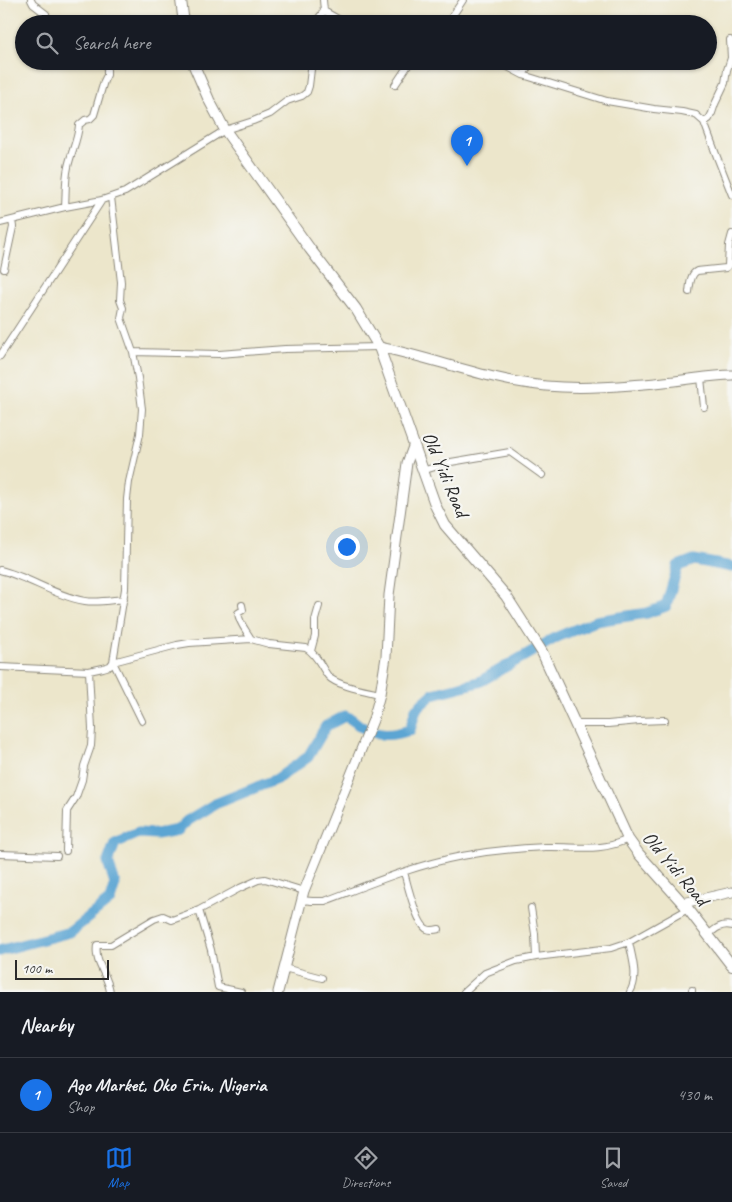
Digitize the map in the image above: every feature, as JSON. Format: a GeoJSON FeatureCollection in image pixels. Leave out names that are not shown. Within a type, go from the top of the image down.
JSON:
{"type":"FeatureCollection","features":[{"type":"Feature","properties":{"kind":"main road"},"geometry":{"type":"LineString","coordinates":[[181,0],[183,15]]}},
{"type":"Feature","properties":{"kind":"main road","name":"Old Yidi Road"},"geometry":{"type":"LineString","coordinates":[[196,70],[225,130],[310,249],[356,309],[379,347],[422,471],[445,525],[506,596],[540,647],[628,839],[638,853],[686,906],[732,966]]}},
{"type":"Feature","properties":{"kind":"street"},"geometry":{"type":"LineString","coordinates":[[31,0],[33,4],[46,14]]}},
{"type":"Feature","properties":{"kind":"street"},"geometry":{"type":"LineString","coordinates":[[321,15],[324,11],[323,0]]}},
{"type":"Feature","properties":{"kind":"street"},"geometry":{"type":"LineString","coordinates":[[455,15],[463,0]]}},
{"type":"Feature","properties":{"kind":"street"},"geometry":{"type":"LineString","coordinates":[[324,11],[331,15]]}},
{"type":"Feature","properties":{"kind":"street"},"geometry":{"type":"LineString","coordinates":[[704,122],[709,119],[725,82],[731,58],[730,40]]}},
{"type":"Feature","properties":{"kind":"street"},"geometry":{"type":"LineString","coordinates":[[65,207],[68,168],[78,136],[79,125],[94,115],[107,70]]}},
{"type":"Feature","properties":{"kind":"street"},"geometry":{"type":"LineString","coordinates":[[0,223],[102,200],[125,192],[225,130],[270,114],[287,101],[302,96],[310,86],[311,70]]}},
{"type":"Feature","properties":{"kind":"street"},"geometry":{"type":"LineString","coordinates":[[395,85],[405,70]]}},
{"type":"Feature","properties":{"kind":"street"},"geometry":{"type":"LineString","coordinates":[[514,70],[606,101],[696,115],[704,122],[732,194]]}},
{"type":"Feature","properties":{"kind":"street"},"geometry":{"type":"LineString","coordinates":[[523,74],[526,70]]}},
{"type":"Feature","properties":{"kind":"street"},"geometry":{"type":"LineString","coordinates":[[111,197],[121,282],[122,318],[133,352],[142,409],[140,434],[127,499],[124,598],[113,662],[142,721]]}},
{"type":"Feature","properties":{"kind":"street"},"geometry":{"type":"LineString","coordinates":[[0,356],[102,200]]}},
{"type":"Feature","properties":{"kind":"street"},"geometry":{"type":"LineString","coordinates":[[4,269],[13,227],[12,220]]}},
{"type":"Feature","properties":{"kind":"street"},"geometry":{"type":"LineString","coordinates":[[688,292],[694,272],[726,268],[728,266],[729,245],[732,234]]}},
{"type":"Feature","properties":{"kind":"street"},"geometry":{"type":"LineString","coordinates":[[133,352],[219,354],[285,349],[379,347],[509,381],[579,388],[613,387],[732,375]]}},
{"type":"Feature","properties":{"kind":"street"},"geometry":{"type":"LineString","coordinates":[[701,378],[704,407]]}},
{"type":"Feature","properties":{"kind":"street"},"geometry":{"type":"LineString","coordinates":[[278,992],[302,896],[373,720],[380,694],[386,657],[389,595],[407,463],[414,444]]}},
{"type":"Feature","properties":{"kind":"street"},"geometry":{"type":"LineString","coordinates":[[422,471],[451,462],[510,452],[542,474]]}},
{"type":"Feature","properties":{"kind":"street"},"geometry":{"type":"LineString","coordinates":[[0,570],[55,592],[85,601],[93,602],[124,598]]}},
{"type":"Feature","properties":{"kind":"street"},"geometry":{"type":"LineString","coordinates":[[242,605],[243,610],[238,613],[239,621],[246,629],[251,640]]}},
{"type":"Feature","properties":{"kind":"street"},"geometry":{"type":"LineString","coordinates":[[311,651],[319,606]]}},
{"type":"Feature","properties":{"kind":"street"},"geometry":{"type":"LineString","coordinates":[[0,667],[89,671],[110,666],[113,662],[182,643],[251,640],[306,648],[316,657],[329,678],[344,685],[380,694]]}},
{"type":"Feature","properties":{"kind":"street"},"geometry":{"type":"LineString","coordinates":[[66,852],[67,811],[76,798],[91,746],[89,671]]}},
{"type":"Feature","properties":{"kind":"street"},"geometry":{"type":"LineString","coordinates":[[575,724],[665,720]]}},
{"type":"Feature","properties":{"kind":"street"},"geometry":{"type":"LineString","coordinates":[[110,992],[96,952],[97,945],[110,945],[154,919],[163,916],[172,920],[199,910],[258,880],[265,879],[302,896],[325,901],[404,872],[462,856],[519,848],[598,848],[607,847],[628,839]]}},
{"type":"Feature","properties":{"kind":"street"},"geometry":{"type":"LineString","coordinates":[[0,854],[57,856]]}},
{"type":"Feature","properties":{"kind":"street"},"geometry":{"type":"LineString","coordinates":[[404,872],[418,918],[423,927],[429,930],[439,929]]}},
{"type":"Feature","properties":{"kind":"street"},"geometry":{"type":"LineString","coordinates":[[464,992],[485,972],[516,961],[536,957],[612,948],[629,942],[686,906],[732,892]]}},
{"type":"Feature","properties":{"kind":"street"},"geometry":{"type":"LineString","coordinates":[[530,908],[535,934],[536,957]]}},
{"type":"Feature","properties":{"kind":"street"},"geometry":{"type":"LineString","coordinates":[[199,910],[211,950],[218,987],[241,992]]}},
{"type":"Feature","properties":{"kind":"street"},"geometry":{"type":"LineString","coordinates":[[708,935],[717,927],[732,926]]}},
{"type":"Feature","properties":{"kind":"street"},"geometry":{"type":"LineString","coordinates":[[629,942],[635,970],[632,990],[630,992]]}},
{"type":"Feature","properties":{"kind":"street"},"geometry":{"type":"LineString","coordinates":[[284,968],[322,978]]}},
{"type":"Feature","properties":{"kind":"waterway"},"geometry":{"type":"LineString","coordinates":[[0,951],[70,932],[110,900],[115,884],[108,862],[115,843],[138,833],[157,834],[178,830],[187,821],[215,804],[277,779],[308,757],[326,726],[345,716],[374,733],[391,734],[410,730],[416,709],[433,694],[479,682],[557,637],[596,621],[647,613],[666,606],[678,566],[694,560],[732,567]]}},
{"type":"Feature","properties":{"kind":"place","name":"Ago Market, Oko Erin, Nigeria"},"geometry":{"type":"Point","coordinates":[467,166]}}]}
